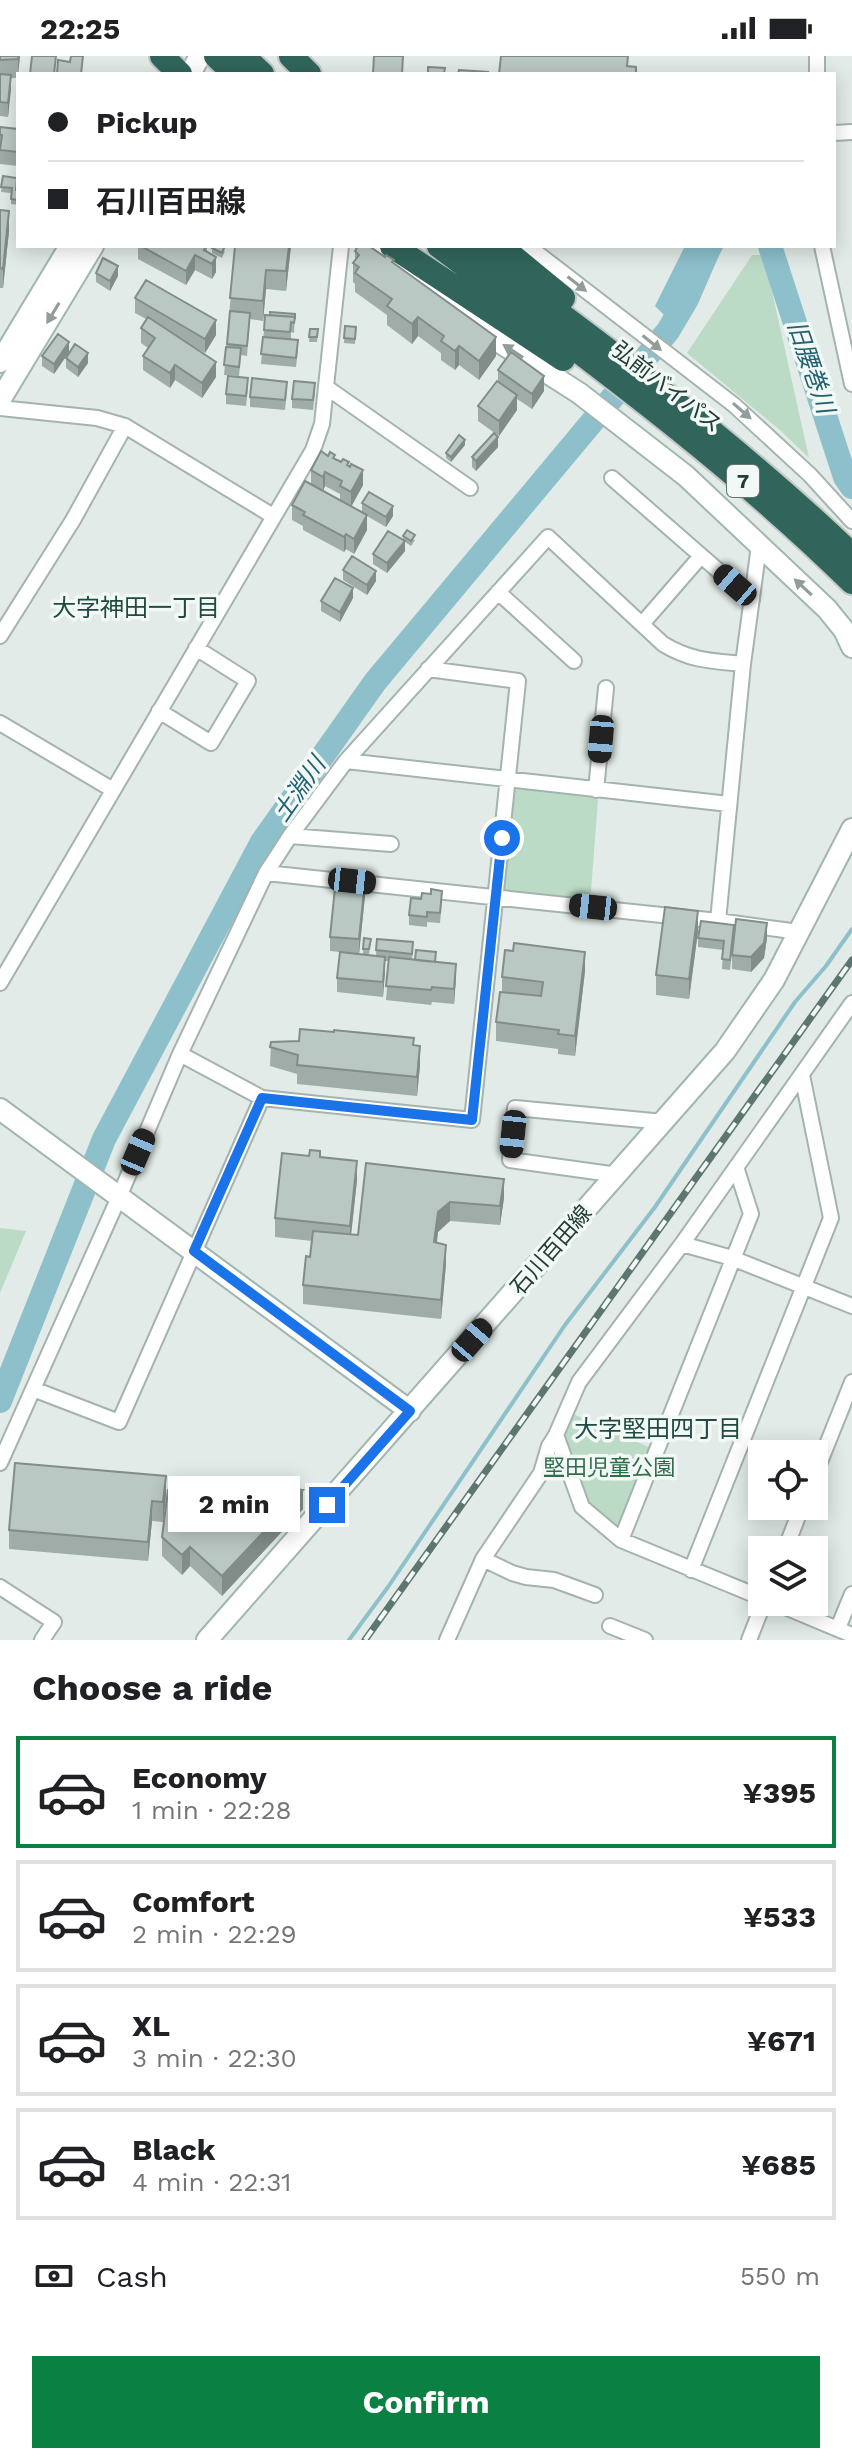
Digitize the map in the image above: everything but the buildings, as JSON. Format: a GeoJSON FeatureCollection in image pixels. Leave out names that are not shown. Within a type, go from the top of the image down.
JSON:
{"type":"FeatureCollection","features":[{"type":"Feature","properties":{"kind":"highway"},"geometry":{"type":"LineString","coordinates":[[216,56],[233,72]]}},
{"type":"Feature","properties":{"kind":"highway"},"geometry":{"type":"LineString","coordinates":[[243,56],[260,72]]}},
{"type":"Feature","properties":{"kind":"highway"},"geometry":{"type":"LineString","coordinates":[[396,248],[662,392]]}},
{"type":"Feature","properties":{"kind":"highway","name":"弘前バイパス"},"geometry":{"type":"LineString","coordinates":[[442,248],[602,358]]}},
{"type":"Feature","properties":{"kind":"highway","name":"弘前バイパス"},"geometry":{"type":"LineString","coordinates":[[470,248],[602,358]]}},
{"type":"Feature","properties":{"kind":"highway"},"geometry":{"type":"LineString","coordinates":[[502,248],[602,358],[662,392]]}},
{"type":"Feature","properties":{"kind":"highway","name":"弘前バイパス"},"geometry":{"type":"LineString","coordinates":[[662,392],[722,464],[840,557]]}},
{"type":"Feature","properties":{"kind":"highway","name":"弘前バイパス"},"geometry":{"type":"LineString","coordinates":[[662,392],[818,523],[852,582]]}},
{"type":"Feature","properties":{"kind":"street"},"geometry":{"type":"LineString","coordinates":[[178,67],[200,56]]}},
{"type":"Feature","properties":{"kind":"street"},"geometry":{"type":"LineString","coordinates":[[0,362],[69,248]]}},
{"type":"Feature","properties":{"kind":"street"},"geometry":{"type":"LineString","coordinates":[[0,400],[92,248]]}},
{"type":"Feature","properties":{"kind":"street"},"geometry":{"type":"LineString","coordinates":[[0,983],[313,450],[322,424],[341,248]]}},
{"type":"Feature","properties":{"kind":"street"},"geometry":{"type":"LineString","coordinates":[[378,248],[496,340],[602,358]]}},
{"type":"Feature","properties":{"kind":"street"},"geometry":{"type":"LineString","coordinates":[[529,248],[602,358],[632,435],[686,476],[827,609],[844,630],[852,647]]}},
{"type":"Feature","properties":{"kind":"street"},"geometry":{"type":"LineString","coordinates":[[822,248],[852,384]]}},
{"type":"Feature","properties":{"kind":"street"},"geometry":{"type":"LineString","coordinates":[[326,387],[470,488]]}},
{"type":"Feature","properties":{"kind":"street"},"geometry":{"type":"LineString","coordinates":[[662,392],[734,405],[810,475],[852,521]]}},
{"type":"Feature","properties":{"kind":"street"},"geometry":{"type":"LineString","coordinates":[[0,408],[97,418],[125,426],[273,516]]}},
{"type":"Feature","properties":{"kind":"street"},"geometry":{"type":"LineString","coordinates":[[0,636],[73,520],[125,426]]}},
{"type":"Feature","properties":{"kind":"street"},"geometry":{"type":"LineString","coordinates":[[612,478],[752,600]]}},
{"type":"Feature","properties":{"kind":"street"},"geometry":{"type":"LineString","coordinates":[[0,1463],[116,1195],[266,873],[346,761],[548,537],[663,644],[699,661],[743,664]]}},
{"type":"Feature","properties":{"kind":"street"},"geometry":{"type":"LineString","coordinates":[[718,921],[743,664],[759,546]]}},
{"type":"Feature","properties":{"kind":"street"},"geometry":{"type":"LineString","coordinates":[[642,624],[701,556]]}},
{"type":"Feature","properties":{"kind":"street"},"geometry":{"type":"LineString","coordinates":[[498,592],[574,661]]}},
{"type":"Feature","properties":{"kind":"street"},"geometry":{"type":"LineString","coordinates":[[159,711],[211,743],[248,681],[196,648]]}},
{"type":"Feature","properties":{"kind":"street"},"geometry":{"type":"LineString","coordinates":[[180,1054],[262,1098],[472,1120],[518,681],[428,669]]}},
{"type":"Feature","properties":{"kind":"street"},"geometry":{"type":"LineString","coordinates":[[596,790],[606,688]]}},
{"type":"Feature","properties":{"kind":"street"},"geometry":{"type":"LineString","coordinates":[[0,723],[113,790]]}},
{"type":"Feature","properties":{"kind":"street"},"geometry":{"type":"LineString","coordinates":[[346,761],[729,804]]}},
{"type":"Feature","properties":{"kind":"street","name":"石川百田線"},"geometry":{"type":"LineString","coordinates":[[207,1640],[725,1051],[774,980],[852,829]]}},
{"type":"Feature","properties":{"kind":"street"},"geometry":{"type":"LineString","coordinates":[[290,836],[391,844]]}},
{"type":"Feature","properties":{"kind":"street"},"geometry":{"type":"LineString","coordinates":[[266,873],[496,896],[799,932]]}},
{"type":"Feature","properties":{"kind":"street"},"geometry":{"type":"LineString","coordinates":[[447,1640],[483,1559],[541,1473],[549,1446],[579,1382],[682,1244],[852,1003]]}},
{"type":"Feature","properties":{"kind":"street"},"geometry":{"type":"LineString","coordinates":[[691,1570],[831,1218],[802,1075]]}},
{"type":"Feature","properties":{"kind":"street"},"geometry":{"type":"LineString","coordinates":[[33,1389],[119,1422],[262,1098]]}},
{"type":"Feature","properties":{"kind":"street"},"geometry":{"type":"LineString","coordinates":[[618,1175],[510,1160],[515,1108],[664,1122]]}},
{"type":"Feature","properties":{"kind":"street"},"geometry":{"type":"LineString","coordinates":[[0,1109],[410,1411]]}},
{"type":"Feature","properties":{"kind":"street"},"geometry":{"type":"LineString","coordinates":[[621,1540],[751,1214],[736,1167]]}},
{"type":"Feature","properties":{"kind":"street"},"geometry":{"type":"LineString","coordinates":[[682,1244],[732,1258],[852,1306]]}},
{"type":"Feature","properties":{"kind":"street"},"geometry":{"type":"LineString","coordinates":[[828,1442],[852,1382]]}},
{"type":"Feature","properties":{"kind":"street"},"geometry":{"type":"LineString","coordinates":[[556,1435],[582,1507],[621,1540],[748,1594]]}},
{"type":"Feature","properties":{"kind":"street"},"geometry":{"type":"LineString","coordinates":[[483,1559],[512,1573],[554,1580],[595,1595]]}},
{"type":"Feature","properties":{"kind":"street"},"geometry":{"type":"LineString","coordinates":[[0,1587],[54,1622],[42,1640]]}},
{"type":"Feature","properties":{"kind":"street"},"geometry":{"type":"LineString","coordinates":[[807,1616],[845,1632],[852,1594]]}},
{"type":"Feature","properties":{"kind":"street"},"geometry":{"type":"LineString","coordinates":[[749,1640],[757,1616]]}},
{"type":"Feature","properties":{"kind":"street"},"geometry":{"type":"LineString","coordinates":[[610,1626],[645,1640]]}},
{"type":"Feature","properties":{"kind":"green space"},"geometry":{"type":"Polygon","coordinates":[[[752,255],[764,255],[809,458],[687,353],[752,255]]]}},
{"type":"Feature","properties":{"kind":"green space"},"geometry":{"type":"Polygon","coordinates":[[[518,789],[592,796],[598,800],[591,891],[584,901],[508,894],[502,889],[512,793],[518,789]]]}},
{"type":"Feature","properties":{"kind":"green space"},"geometry":{"type":"Polygon","coordinates":[[[0,1228],[26,1231],[0,1293],[0,1228]]]}},
{"type":"Feature","properties":{"kind":"green space","name":"堅田児童公園"},"geometry":{"type":"Polygon","coordinates":[[[573,1414],[651,1448],[617,1530],[590,1504],[564,1437],[573,1414]]]}},
{"type":"Feature","properties":{"kind":"water"},"geometry":{"type":"Polygon","coordinates":[[[684,248],[723,248],[680,331],[655,306],[684,248]]]}},
{"type":"Feature","properties":{"kind":"waterway","name":"土淵川"},"geometry":{"type":"LineString","coordinates":[[0,1401],[104,1139],[262,842],[375,682],[668,331],[687,299],[709,248]]}},
{"type":"Feature","properties":{"kind":"waterway","name":"旧腰巻川"},"geometry":{"type":"LineString","coordinates":[[771,248],[845,477],[852,487]]}},
{"type":"Feature","properties":{"kind":"waterway"},"geometry":{"type":"LineString","coordinates":[[349,1640],[565,1325],[655,1207],[795,1002],[852,929]]}},
{"type":"Feature","properties":{"kind":"railway"},"geometry":{"type":"LineString","coordinates":[[365,1640],[852,960]]}},
{"type":"Feature","properties":{"kind":"district","name":"大字神田一丁目"},"geometry":{"type":"Point","coordinates":[136,608]}},
{"type":"Feature","properties":{"kind":"district","name":"大字堅田四丁目"},"geometry":{"type":"Point","coordinates":[658,1429]}},
{"type":"Feature","properties":{"kind":"route"},"geometry":{"type":"LineString","coordinates":[[327,1505],[410,1411],[194,1251],[262,1098],[472,1120],[502,838]]}}]}
